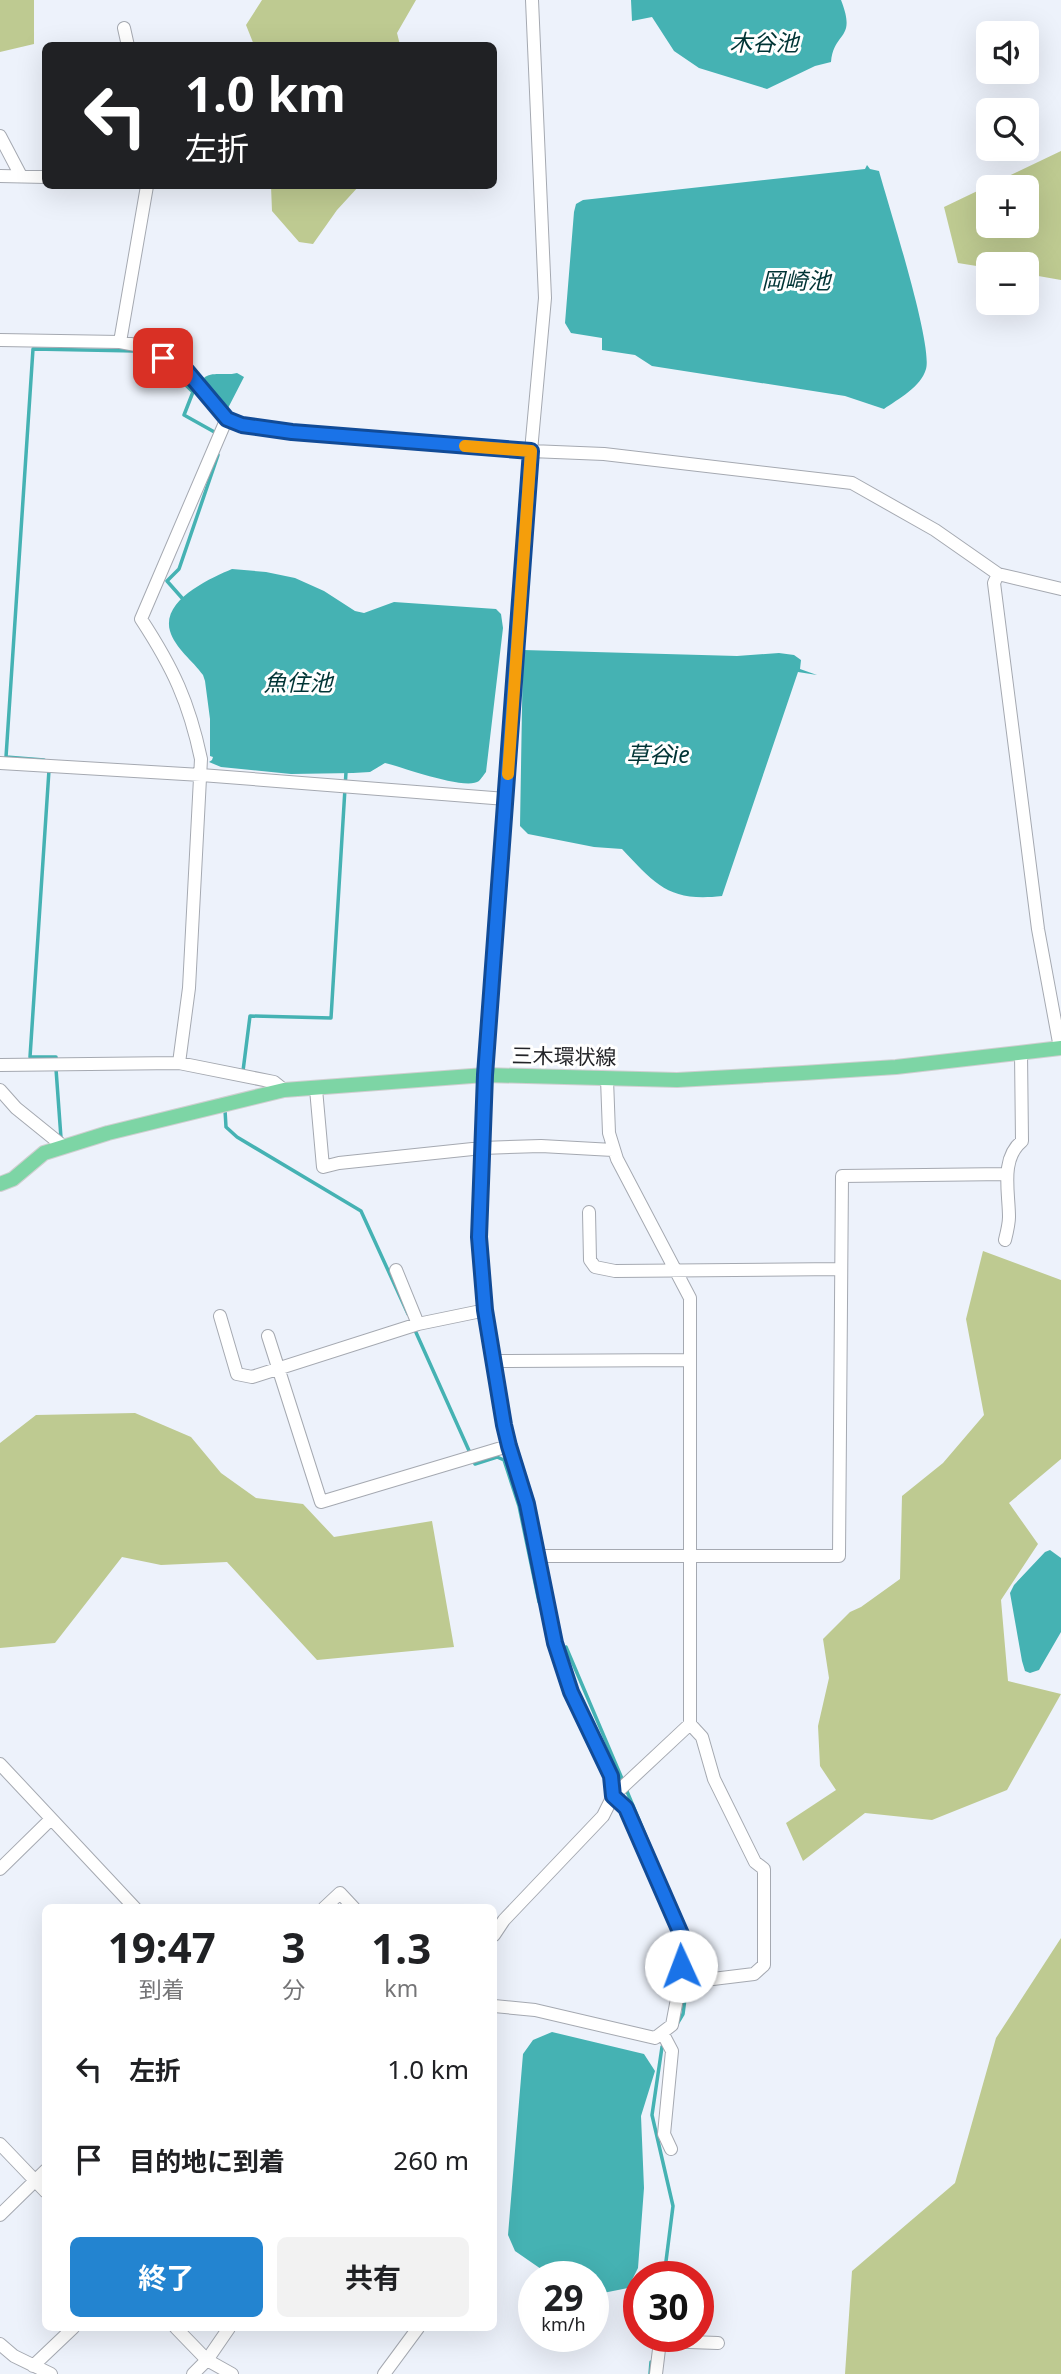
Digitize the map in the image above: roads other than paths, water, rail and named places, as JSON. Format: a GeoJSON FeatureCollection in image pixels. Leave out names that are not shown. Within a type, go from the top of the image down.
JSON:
{"type":"FeatureCollection","features":[{"type":"Feature","properties":{"kind":"main road","name":"三木環状線"},"geometry":{"type":"LineString","coordinates":[[0,1184],[13,1179],[44,1153],[63,1146],[284,1090],[485,1075],[677,1080],[896,1067],[1060,1048]]}},
{"type":"Feature","properties":{"kind":"street"},"geometry":{"type":"LineString","coordinates":[[497,2006],[535,2010],[655,2038],[672,2025],[680,1983],[681,1934],[626,1808],[613,1796],[611,1776],[571,1692],[555,1643],[539,1556],[527,1504],[509,1446],[493,1361],[485,1310],[479,1237],[485,1075],[531,451],[545,298],[532,0]]}},
{"type":"Feature","properties":{"kind":"street"},"geometry":{"type":"LineString","coordinates":[[124,28],[127,42]]}},
{"type":"Feature","properties":{"kind":"street"},"geometry":{"type":"LineString","coordinates":[[0,136],[21,176]]}},
{"type":"Feature","properties":{"kind":"street"},"geometry":{"type":"LineString","coordinates":[[0,176],[42,177]]}},
{"type":"Feature","properties":{"kind":"street"},"geometry":{"type":"LineString","coordinates":[[120,342],[146,189]]}},
{"type":"Feature","properties":{"kind":"street"},"geometry":{"type":"LineString","coordinates":[[0,340],[120,342],[141,346],[185,369],[227,418],[242,425],[292,432],[531,451],[604,454],[852,483],[935,530],[998,573],[1061,589]]}},
{"type":"Feature","properties":{"kind":"street"},"geometry":{"type":"LineString","coordinates":[[179,1063],[189,988],[201,760],[194,726],[176,677],[141,619],[227,418]]}},
{"type":"Feature","properties":{"kind":"street"},"geometry":{"type":"LineString","coordinates":[[998,573],[994,583],[1018,782],[1038,929],[1060,1048]]}},
{"type":"Feature","properties":{"kind":"street"},"geometry":{"type":"LineString","coordinates":[[0,763],[201,775],[506,799]]}},
{"type":"Feature","properties":{"kind":"street"},"geometry":{"type":"LineString","coordinates":[[1005,1240],[1009,1220],[1007,1174],[1014,1148],[1022,1142],[1021,1053]]}},
{"type":"Feature","properties":{"kind":"street"},"geometry":{"type":"LineString","coordinates":[[0,1065],[179,1063],[274,1082],[284,1090]]}},
{"type":"Feature","properties":{"kind":"street"},"geometry":{"type":"LineString","coordinates":[[607,1079],[609,1133],[613,1150],[622,1172],[690,1298],[690,1724],[702,1737],[714,1779],[755,1863],[764,1869],[764,1965],[754,1974],[680,1983]]}},
{"type":"Feature","properties":{"kind":"street"},"geometry":{"type":"LineString","coordinates":[[316,1089],[323,1167],[482,1148],[541,1146],[613,1150]]}},
{"type":"Feature","properties":{"kind":"street"},"geometry":{"type":"LineString","coordinates":[[0,1090],[16,1108],[63,1146]]}},
{"type":"Feature","properties":{"kind":"street"},"geometry":{"type":"LineString","coordinates":[[539,1556],[839,1556],[842,1176],[1007,1174]]}},
{"type":"Feature","properties":{"kind":"street"},"geometry":{"type":"LineString","coordinates":[[589,1212],[590,1260],[595,1267],[615,1271],[841,1269]]}},
{"type":"Feature","properties":{"kind":"street"},"geometry":{"type":"LineString","coordinates":[[396,1270],[418,1325]]}},
{"type":"Feature","properties":{"kind":"street"},"geometry":{"type":"LineString","coordinates":[[220,1316],[237,1374],[252,1377],[418,1325],[485,1310]]}},
{"type":"Feature","properties":{"kind":"street"},"geometry":{"type":"LineString","coordinates":[[268,1336],[321,1502],[509,1446]]}},
{"type":"Feature","properties":{"kind":"street"},"geometry":{"type":"LineString","coordinates":[[493,1361],[690,1360]]}},
{"type":"Feature","properties":{"kind":"street"},"geometry":{"type":"LineString","coordinates":[[497,1930],[603,1816],[613,1796],[690,1724]]}},
{"type":"Feature","properties":{"kind":"street"},"geometry":{"type":"LineString","coordinates":[[0,1764],[131,1904]]}},
{"type":"Feature","properties":{"kind":"street"},"geometry":{"type":"LineString","coordinates":[[0,1869],[51,1819]]}},
{"type":"Feature","properties":{"kind":"street"},"geometry":{"type":"LineString","coordinates":[[328,1904],[340,1893],[350,1904]]}},
{"type":"Feature","properties":{"kind":"street"},"geometry":{"type":"LineString","coordinates":[[663,2034],[673,2051],[664,2134],[671,2149]]}},
{"type":"Feature","properties":{"kind":"street"},"geometry":{"type":"LineString","coordinates":[[0,2144],[42,2188]]}},
{"type":"Feature","properties":{"kind":"street"},"geometry":{"type":"LineString","coordinates":[[0,2215],[42,2173]]}},
{"type":"Feature","properties":{"kind":"street"},"geometry":{"type":"LineString","coordinates":[[33,2366],[69,2331]]}},
{"type":"Feature","properties":{"kind":"street"},"geometry":{"type":"LineString","coordinates":[[179,2331],[207,2360],[232,2374]]}},
{"type":"Feature","properties":{"kind":"street"},"geometry":{"type":"LineString","coordinates":[[193,2374],[207,2360],[227,2331]]}},
{"type":"Feature","properties":{"kind":"street"},"geometry":{"type":"LineString","coordinates":[[384,2374],[416,2331]]}},
{"type":"Feature","properties":{"kind":"street"},"geometry":{"type":"LineString","coordinates":[[656,2374],[660,2341],[718,2343]]}},
{"type":"Feature","properties":{"kind":"street"},"geometry":{"type":"LineString","coordinates":[[0,2344],[14,2356],[47,2374]]}},
{"type":"Feature","properties":{"kind":"water","name":"木谷池"},"geometry":{"type":"Polygon","coordinates":[[[631,0],[841,0],[847,22],[831,62],[815,66],[767,89],[699,68],[674,51],[652,17],[632,21],[631,0]]]}},
{"type":"Feature","properties":{"kind":"water","name":"岡崎池"},"geometry":{"type":"Polygon","coordinates":[[[867,165],[870,169],[879,171],[917,304],[926,355],[926,369],[919,381],[884,409],[845,396],[652,366],[635,355],[602,350],[602,338],[571,333],[565,323],[574,212],[576,204],[583,200],[865,169],[867,165]]]}},
{"type":"Feature","properties":{"kind":"water"},"geometry":{"type":"Polygon","coordinates":[[[237,373],[244,377],[226,412],[207,387],[204,378],[237,373]]]}},
{"type":"Feature","properties":{"kind":"water","name":"魚住池"},"geometry":{"type":"Polygon","coordinates":[[[232,569],[295,578],[324,591],[355,611],[364,613],[394,602],[496,609],[501,614],[503,628],[486,772],[480,780],[472,783],[448,781],[385,763],[370,772],[291,774],[221,767],[209,762],[213,757],[210,756],[210,719],[205,681],[176,643],[170,631],[169,620],[180,600],[201,584],[232,569]]]}},
{"type":"Feature","properties":{"kind":"water","name":"草谷ie"},"geometry":{"type":"Polygon","coordinates":[[[523,650],[737,656],[779,653],[794,655],[801,660],[800,669],[817,675],[798,672],[722,896],[704,897],[676,893],[655,881],[622,849],[594,847],[528,834],[520,826],[523,650]]]}},
{"type":"Feature","properties":{"kind":"water"},"geometry":{"type":"Polygon","coordinates":[[[1050,1550],[1061,1558],[1061,1632],[1039,1670],[1030,1673],[1025,1671],[1022,1661],[1010,1593],[1014,1585],[1050,1550]]]}},
{"type":"Feature","properties":{"kind":"water"},"geometry":{"type":"Polygon","coordinates":[[[552,2032],[644,2054],[655,2071],[641,2116],[644,2188],[639,2261],[623,2261],[623,2289],[609,2292],[609,2261],[529,2261],[515,2251],[508,2235],[523,2054],[533,2040],[552,2032]]]}},
{"type":"Feature","properties":{"kind":"waterway"},"geometry":{"type":"LineString","coordinates":[[44,760],[6,757],[33,349],[136,351],[150,358]]}},
{"type":"Feature","properties":{"kind":"waterway"},"geometry":{"type":"LineString","coordinates":[[164,364],[193,392],[184,415],[218,434]]}},
{"type":"Feature","properties":{"kind":"waterway"},"geometry":{"type":"LineString","coordinates":[[182,598],[167,581],[179,569],[218,455]]}},
{"type":"Feature","properties":{"kind":"waterway"},"geometry":{"type":"LineString","coordinates":[[49,770],[30,1057],[56,1057],[56,1061]]}},
{"type":"Feature","properties":{"kind":"waterway"},"geometry":{"type":"LineString","coordinates":[[243,1071],[250,1016],[331,1018],[346,772]]}},
{"type":"Feature","properties":{"kind":"waterway"},"geometry":{"type":"LineString","coordinates":[[56,1069],[61,1138]]}},
{"type":"Feature","properties":{"kind":"waterway"},"geometry":{"type":"LineString","coordinates":[[225,1110],[226,1127],[237,1137],[361,1211],[408,1314]]}},
{"type":"Feature","properties":{"kind":"waterway"},"geometry":{"type":"LineString","coordinates":[[414,1328],[475,1464],[497,1457],[504,1460],[519,1506],[539,1602]]}},
{"type":"Feature","properties":{"kind":"waterway"},"geometry":{"type":"LineString","coordinates":[[566,1647],[623,1781]]}},
{"type":"Feature","properties":{"kind":"waterway"},"geometry":{"type":"LineString","coordinates":[[626,1789],[654,1856]]}},
{"type":"Feature","properties":{"kind":"waterway"},"geometry":{"type":"LineString","coordinates":[[677,2024],[683,2014],[692,1945],[686,1930]]}},
{"type":"Feature","properties":{"kind":"waterway"},"geometry":{"type":"LineString","coordinates":[[665,2042],[652,2115],[673,2206],[666,2261]]}},
{"type":"Feature","properties":{"kind":"waterway"},"geometry":{"type":"LineString","coordinates":[[650,2374],[651,2362]]}}]}
